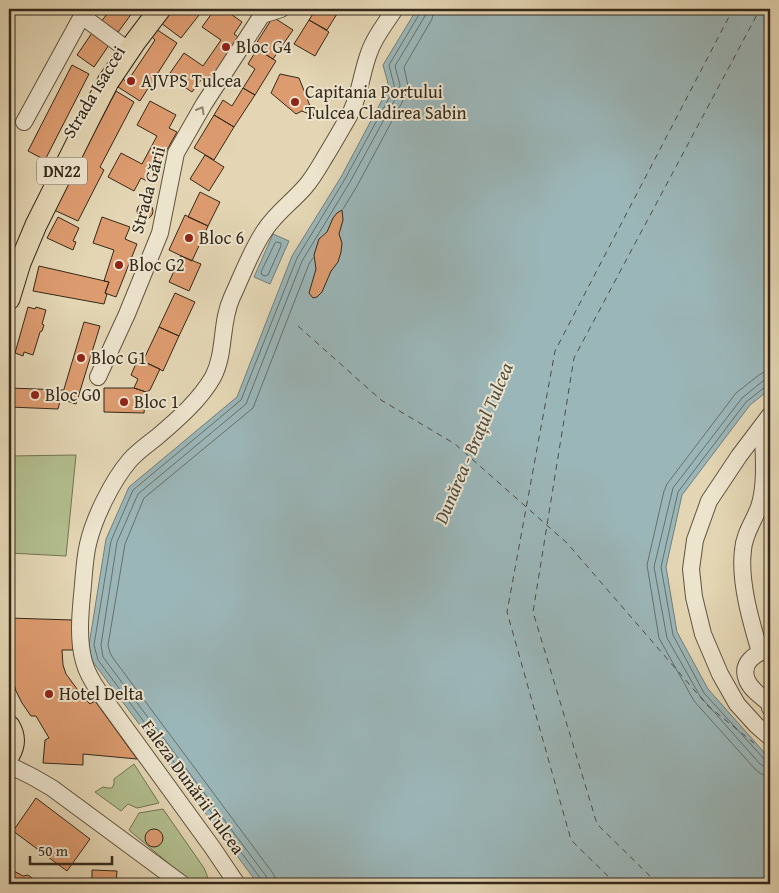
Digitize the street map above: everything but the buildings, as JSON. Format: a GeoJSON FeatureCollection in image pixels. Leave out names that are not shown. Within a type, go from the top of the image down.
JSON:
{"type":"FeatureCollection","features":[{"type":"Feature","properties":{"kind":"main road","name":"Strada Isaccei"},"geometry":{"type":"LineString","coordinates":[[9,261],[25,222],[59,153],[100,77],[148,9]]}},
{"type":"Feature","properties":{"kind":"main road","name":"Strada Isaccei"},"geometry":{"type":"LineString","coordinates":[[9,299],[20,263],[36,225],[91,115],[112,76],[160,9]]}},
{"type":"Feature","properties":{"kind":"street","name":"Strada Gării"},"geometry":{"type":"LineString","coordinates":[[98,377],[127,314],[160,233],[176,153],[204,104],[262,15],[281,9]]}},
{"type":"Feature","properties":{"kind":"street","name":"Faleza Dunării Tulcea"},"geometry":{"type":"LineString","coordinates":[[237,884],[212,846],[100,693],[87,670],[82,652],[81,608],[88,545],[100,509],[124,467],[140,450],[177,418],[208,385],[219,360],[228,307],[256,245],[270,222],[305,187],[315,174],[350,114],[357,98],[370,50],[395,9]]}},
{"type":"Feature","properties":{"kind":"street"},"geometry":{"type":"LineString","coordinates":[[24,122],[84,12],[121,45]]}},
{"type":"Feature","properties":{"kind":"street"},"geometry":{"type":"LineString","coordinates":[[762,736],[770,704],[747,681],[745,672],[747,662],[755,654],[765,650],[752,625],[745,591],[742,552],[744,542],[759,507],[763,489],[766,421]]}},
{"type":"Feature","properties":{"kind":"street"},"geometry":{"type":"LineString","coordinates":[[762,736],[737,704],[720,674],[703,634],[694,597],[691,569],[695,540],[709,501],[738,456],[766,421]]}},
{"type":"Feature","properties":{"kind":"street"},"geometry":{"type":"LineString","coordinates":[[10,741],[33,777]]}},
{"type":"Feature","properties":{"kind":"street"},"geometry":{"type":"LineString","coordinates":[[9,764],[52,788],[182,884]]}},
{"type":"Feature","properties":{"kind":"green space"},"geometry":{"type":"Polygon","coordinates":[[[76,455],[66,556],[9,553],[9,456],[76,455]]]}},
{"type":"Feature","properties":{"kind":"green space"},"geometry":{"type":"Polygon","coordinates":[[[134,764],[159,803],[137,808],[128,804],[121,811],[95,792],[103,787],[112,788],[114,779],[134,764]]]}},
{"type":"Feature","properties":{"kind":"green space"},"geometry":{"type":"Polygon","coordinates":[[[163,809],[204,868],[208,878],[206,884],[193,884],[129,830],[139,813],[163,809]]]}},
{"type":"Feature","properties":{"kind":"water","name":"Dunărea - Brațul Tulcea"},"geometry":{"type":"Polygon","coordinates":[[[417,9],[770,9],[770,389],[750,405],[682,495],[666,567],[677,632],[708,689],[770,759],[770,884],[258,884],[93,662],[89,645],[106,539],[129,487],[237,397],[292,256],[341,177],[389,87],[383,65],[417,9]]]}},
{"type":"Feature","properties":{"kind":"water"},"geometry":{"type":"Polygon","coordinates":[[[273,234],[289,241],[270,284],[254,277],[273,234]]]}},
{"type":"Feature","properties":{"kind":"ferry route"},"geometry":{"type":"LineString","coordinates":[[616,884],[571,840],[507,612],[555,351],[733,9]]}},
{"type":"Feature","properties":{"kind":"ferry route"},"geometry":{"type":"LineString","coordinates":[[658,884],[597,824],[533,612],[574,358],[760,9]]}},
{"type":"Feature","properties":{"kind":"ferry route"},"geometry":{"type":"LineString","coordinates":[[298,326],[381,400],[455,444],[567,543],[708,706],[754,743]]}},
{"type":"Feature","properties":{"kind":"place","name":"Bloc G4"},"geometry":{"type":"Point","coordinates":[226,47]}},
{"type":"Feature","properties":{"kind":"place","name":"AJVPS Tulcea"},"geometry":{"type":"Point","coordinates":[131,81]}},
{"type":"Feature","properties":{"kind":"place","name":"Capitania Portului Tulcea Cladirea Sabin"},"geometry":{"type":"Point","coordinates":[295,102]}},
{"type":"Feature","properties":{"kind":"place","name":"Bloc 6"},"geometry":{"type":"Point","coordinates":[189,238]}},
{"type":"Feature","properties":{"kind":"place","name":"Bloc G2"},"geometry":{"type":"Point","coordinates":[119,265]}},
{"type":"Feature","properties":{"kind":"place","name":"Bloc G1"},"geometry":{"type":"Point","coordinates":[81,358]}},
{"type":"Feature","properties":{"kind":"place","name":"Bloc G0"},"geometry":{"type":"Point","coordinates":[35,395]}},
{"type":"Feature","properties":{"kind":"place","name":"Bloc 1"},"geometry":{"type":"Point","coordinates":[124,402]}},
{"type":"Feature","properties":{"kind":"place","name":"Hotel Delta"},"geometry":{"type":"Point","coordinates":[49,694]}}]}
